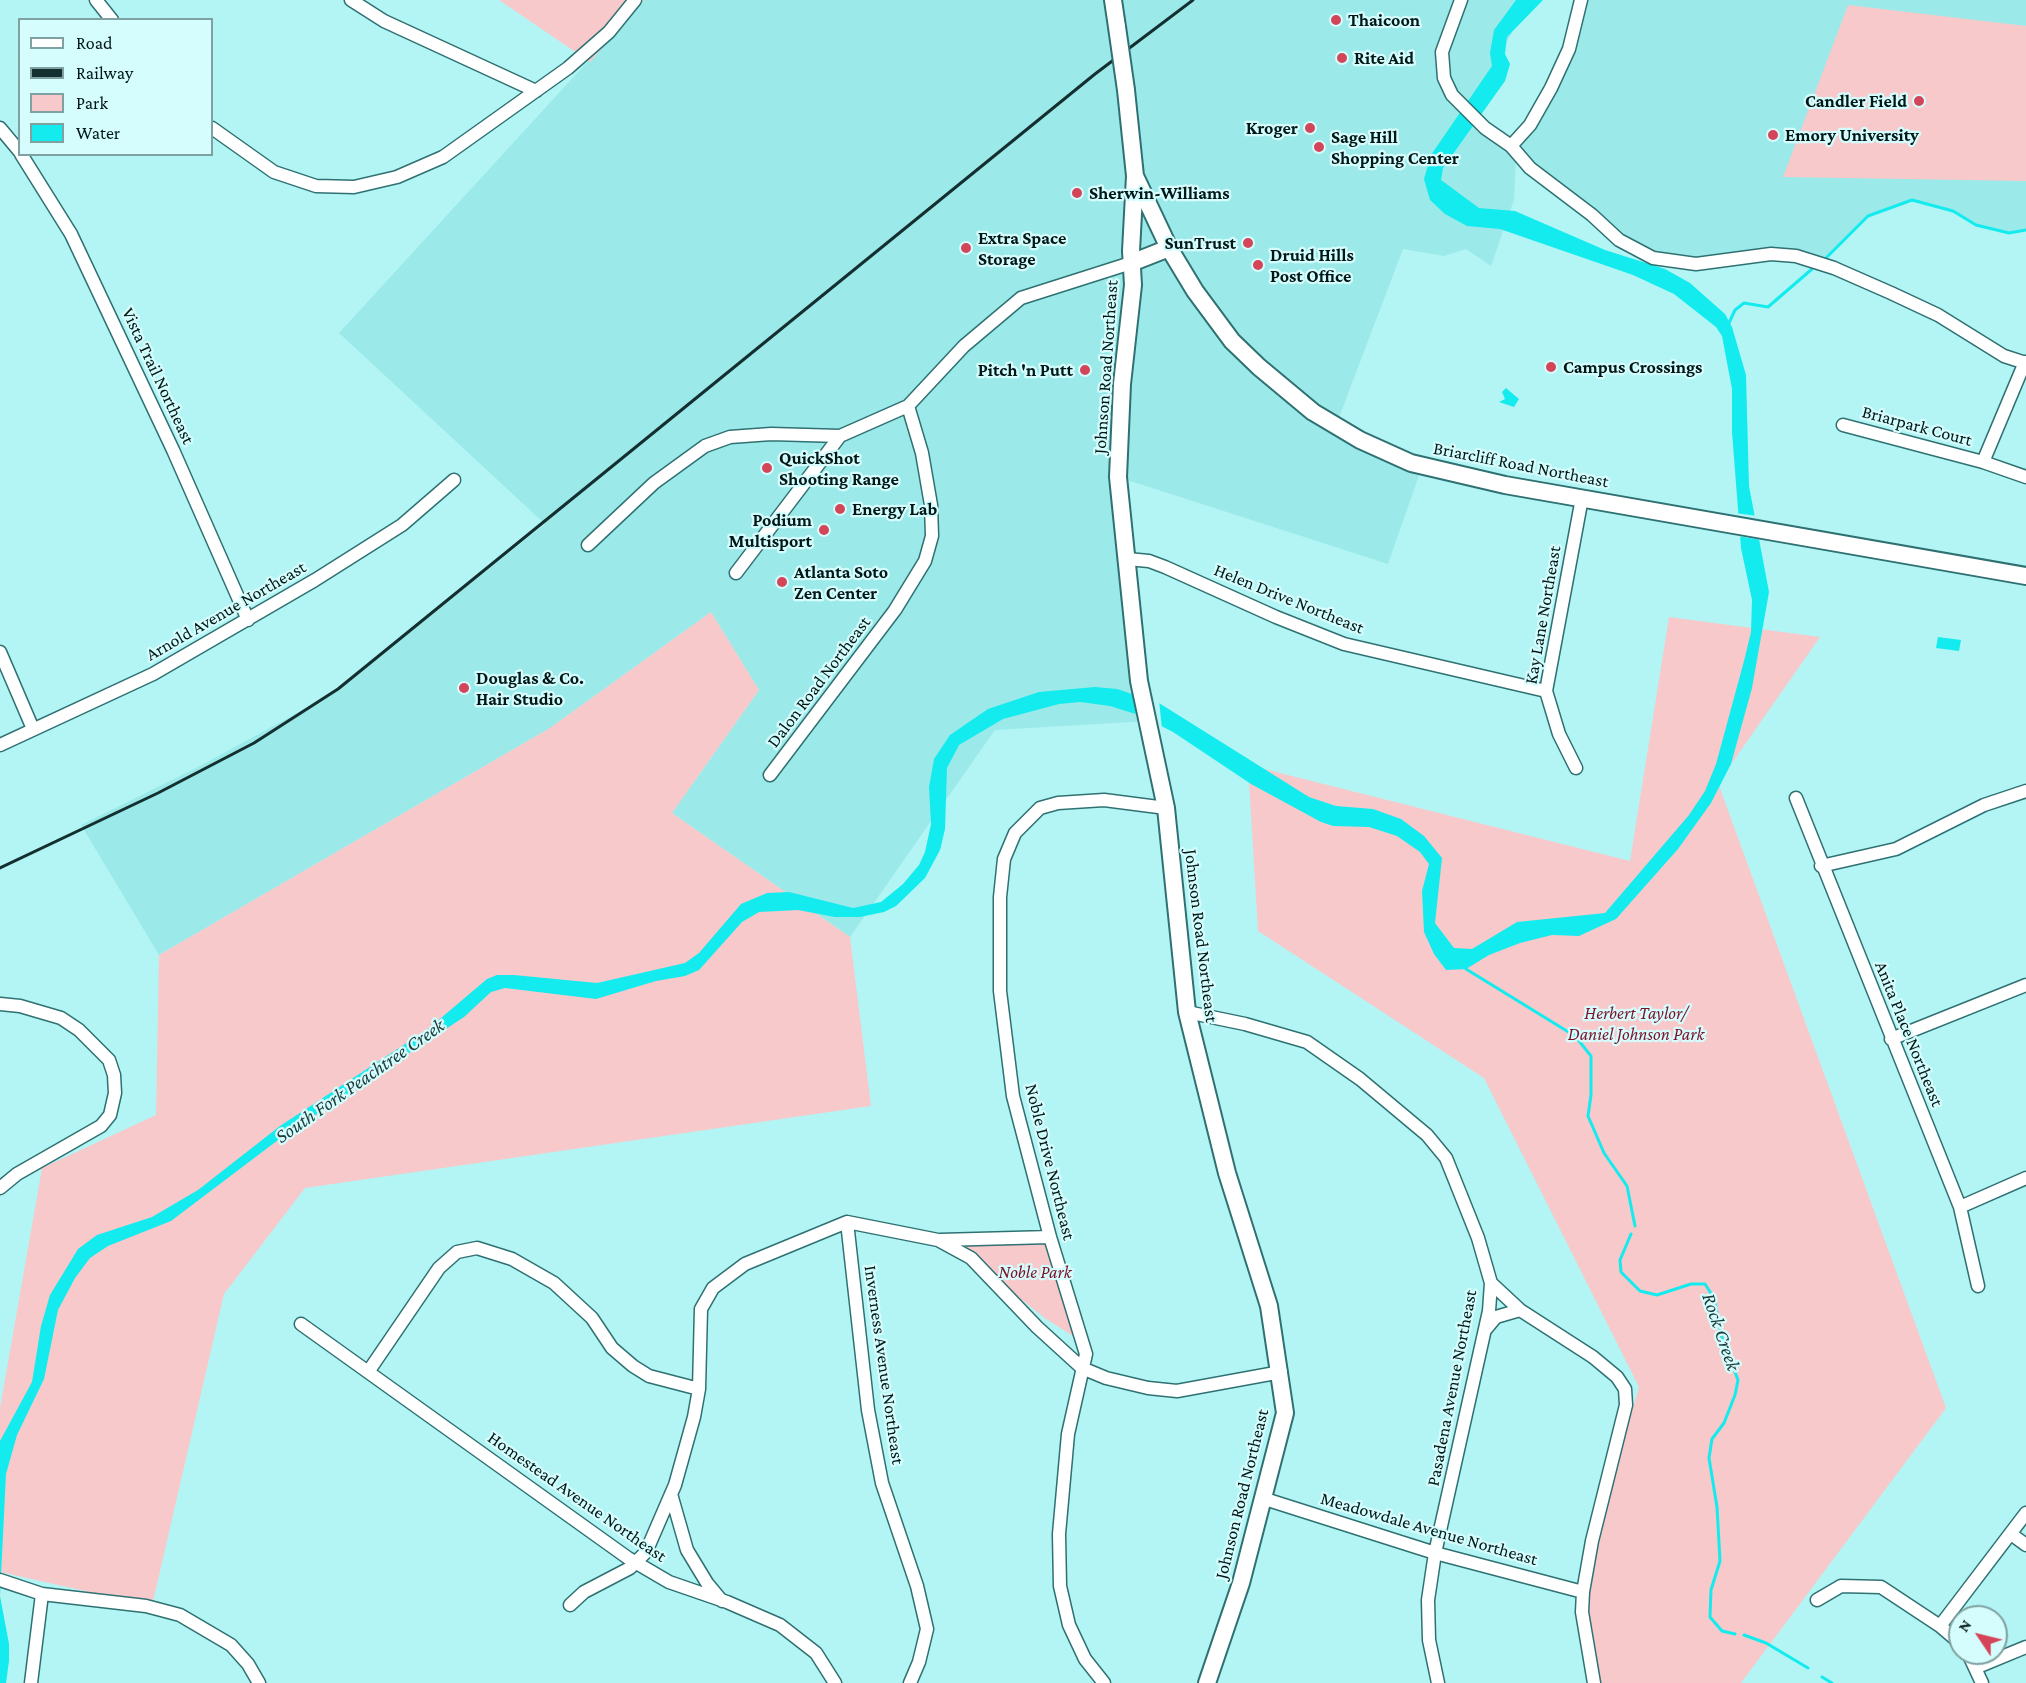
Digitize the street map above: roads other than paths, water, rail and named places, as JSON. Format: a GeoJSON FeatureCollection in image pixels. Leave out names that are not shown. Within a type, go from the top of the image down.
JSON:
{"type":"FeatureCollection","features":[{"type":"Feature","properties":{"kind":"street"},"geometry":{"type":"LineString","coordinates":[[96,0],[110,18]]}},
{"type":"Feature","properties":{"kind":"street"},"geometry":{"type":"LineString","coordinates":[[351,0],[384,21],[537,91]]}},
{"type":"Feature","properties":{"kind":"street"},"geometry":{"type":"LineString","coordinates":[[213,129],[274,172],[316,186],[354,187],[397,177],[443,157],[537,91],[609,32],[635,0]]}},
{"type":"Feature","properties":{"kind":"street","name":"Briarcliff Road Northeast"},"geometry":{"type":"LineString","coordinates":[[1113,0],[1135,176],[1169,248],[1195,291],[1232,341],[1313,412],[1360,440],[1411,463],[1505,485],[2026,576]]}},
{"type":"Feature","properties":{"kind":"street"},"geometry":{"type":"LineString","coordinates":[[1461,0],[1442,52],[1443,78],[1452,95],[1485,128],[1510,146],[1530,168],[1592,215],[1619,240],[1653,258],[1695,264],[1771,254],[1796,256],[1834,268],[1938,315],[2004,356],[2025,363]]}},
{"type":"Feature","properties":{"kind":"street"},"geometry":{"type":"LineString","coordinates":[[1510,146],[1530,125],[1560,70],[1575,28],[1581,0]]}},
{"type":"Feature","properties":{"kind":"street","name":"Vista Trail Northeast"},"geometry":{"type":"LineString","coordinates":[[0,128],[18,150]]}},
{"type":"Feature","properties":{"kind":"street","name":"Vista Trail Northeast"},"geometry":{"type":"LineString","coordinates":[[22,156],[71,234],[173,450],[248,620]]}},
{"type":"Feature","properties":{"kind":"street","name":"Johnson Road Northeast"},"geometry":{"type":"LineString","coordinates":[[1135,176],[1131,263],[1133,285],[1119,436],[1118,477],[1139,681],[1150,743],[1166,808],[1187,1012],[1227,1173],[1269,1306],[1281,1372],[1285,1413],[1265,1499],[1241,1583],[1207,1683]]}},
{"type":"Feature","properties":{"kind":"street"},"geometry":{"type":"LineString","coordinates":[[588,545],[654,483],[705,446],[730,437],[771,434],[840,436],[908,406],[964,346],[1021,298],[1131,263],[1169,248]]}},
{"type":"Feature","properties":{"kind":"street","name":"Briarpark Court"},"geometry":{"type":"LineString","coordinates":[[1983,462],[2025,363]]}},
{"type":"Feature","properties":{"kind":"street","name":"Dalon Road Northeast"},"geometry":{"type":"LineString","coordinates":[[771,775],[895,610],[925,561],[932,536],[931,505],[922,453],[908,406]]}},
{"type":"Feature","properties":{"kind":"street","name":"Briarpark Court"},"geometry":{"type":"LineString","coordinates":[[1843,425],[1983,462],[2026,477]]}},
{"type":"Feature","properties":{"kind":"street"},"geometry":{"type":"LineString","coordinates":[[736,573],[840,436]]}},
{"type":"Feature","properties":{"kind":"street","name":"Arnold Avenue Northeast"},"geometry":{"type":"LineString","coordinates":[[0,745],[153,674],[248,620],[402,525],[454,480]]}},
{"type":"Feature","properties":{"kind":"street","name":"Kay Lane Northeast"},"geometry":{"type":"LineString","coordinates":[[1576,768],[1559,734],[1546,691],[1582,498]]}},
{"type":"Feature","properties":{"kind":"street","name":"Helen Drive Northeast"},"geometry":{"type":"LineString","coordinates":[[1127,559],[1149,561],[1165,567],[1276,617],[1344,644],[1546,691]]}},
{"type":"Feature","properties":{"kind":"street"},"geometry":{"type":"LineString","coordinates":[[0,652],[33,729]]}},
{"type":"Feature","properties":{"kind":"street"},"geometry":{"type":"LineString","coordinates":[[1821,866],[1896,849],[1984,805],[2026,791]]}},
{"type":"Feature","properties":{"kind":"street","name":"Anita Place Northeast"},"geometry":{"type":"LineString","coordinates":[[1796,798],[1821,866],[1960,1207],[1978,1286]]}},
{"type":"Feature","properties":{"kind":"street","name":"Noble Drive Northeast"},"geometry":{"type":"LineString","coordinates":[[1104,1683],[1085,1659],[1069,1625],[1060,1586],[1059,1534],[1068,1434],[1086,1353],[1050,1238],[1013,1096],[1002,1012],[1000,897],[1004,859],[1015,833],[1040,808],[1058,803],[1104,800],[1166,808]]}},
{"type":"Feature","properties":{"kind":"street"},"geometry":{"type":"LineString","coordinates":[[1891,1039],[2026,985]]}},
{"type":"Feature","properties":{"kind":"street"},"geometry":{"type":"LineString","coordinates":[[0,1004],[20,1006],[61,1018],[79,1029],[109,1060],[114,1075],[115,1093],[110,1115],[101,1126],[17,1174],[0,1188]]}},
{"type":"Feature","properties":{"kind":"street","name":"Pasadena Avenue Northeast"},"geometry":{"type":"LineString","coordinates":[[1187,1012],[1245,1024],[1307,1042],[1360,1079],[1427,1135],[1446,1158],[1478,1238],[1491,1283],[1485,1330],[1435,1553],[1428,1600],[1429,1640],[1438,1683]]}},
{"type":"Feature","properties":{"kind":"street"},"geometry":{"type":"LineString","coordinates":[[1960,1207],[2026,1178]]}},
{"type":"Feature","properties":{"kind":"street"},"geometry":{"type":"LineString","coordinates":[[570,1605],[584,1592],[636,1563],[646,1552],[684,1457],[699,1389],[701,1310],[713,1288],[745,1264],[847,1222],[938,1240],[1050,1238]]}},
{"type":"Feature","properties":{"kind":"street","name":"Inverness Avenue Northeast"},"geometry":{"type":"LineString","coordinates":[[847,1222],[868,1410],[880,1473],[926,1623],[925,1641],[910,1683]]}},
{"type":"Feature","properties":{"kind":"street"},"geometry":{"type":"LineString","coordinates":[[938,1240],[971,1258],[1037,1327],[1082,1368],[1106,1378],[1137,1386],[1177,1391],[1281,1372]]}},
{"type":"Feature","properties":{"kind":"street"},"geometry":{"type":"LineString","coordinates":[[368,1372],[439,1268],[457,1252],[477,1248],[512,1259],[554,1283],[592,1318],[612,1348],[633,1366],[649,1376],[699,1389]]}},
{"type":"Feature","properties":{"kind":"street"},"geometry":{"type":"LineString","coordinates":[[1491,1283],[1520,1310],[1593,1357],[1617,1377],[1625,1389],[1626,1406],[1592,1541],[1583,1592],[1582,1612],[1594,1683]]}},
{"type":"Feature","properties":{"kind":"street"},"geometry":{"type":"LineString","coordinates":[[1485,1330],[1496,1317],[1520,1310]]}},
{"type":"Feature","properties":{"kind":"street","name":"Homestead Avenue Northeast"},"geometry":{"type":"LineString","coordinates":[[301,1324],[636,1563],[669,1582],[780,1625],[816,1653],[835,1683]]}},
{"type":"Feature","properties":{"kind":"street"},"geometry":{"type":"LineString","coordinates":[[671,1494],[687,1550],[707,1583],[722,1601]]}},
{"type":"Feature","properties":{"kind":"street","name":"Meadowdale Avenue Northeast"},"geometry":{"type":"LineString","coordinates":[[1265,1499],[1435,1553],[1583,1592]]}},
{"type":"Feature","properties":{"kind":"street"},"geometry":{"type":"LineString","coordinates":[[1940,1626],[2026,1513]]}},
{"type":"Feature","properties":{"kind":"street"},"geometry":{"type":"LineString","coordinates":[[2011,1534],[2026,1545]]}},
{"type":"Feature","properties":{"kind":"street"},"geometry":{"type":"LineString","coordinates":[[2,1581],[42,1594],[147,1606],[180,1615],[231,1645],[248,1664],[259,1683]]}},
{"type":"Feature","properties":{"kind":"street"},"geometry":{"type":"LineString","coordinates":[[1817,1600],[1841,1586],[1881,1587],[1948,1633]]}},
{"type":"Feature","properties":{"kind":"street"},"geometry":{"type":"LineString","coordinates":[[31,1683],[42,1594]]}},
{"type":"Feature","properties":{"kind":"street"},"geometry":{"type":"LineString","coordinates":[[1975,1668],[2026,1647]]}},
{"type":"Feature","properties":{"kind":"street"},"geometry":{"type":"LineString","coordinates":[[1974,1665],[1982,1683]]}},
{"type":"Feature","properties":{"kind":"street"},"geometry":{"type":"LineString","coordinates":[[1592,1666],[1600,1683]]}},
{"type":"Feature","properties":{"kind":"water","name":"South Fork Peachtree Creek"},"geometry":{"type":"Polygon","coordinates":[[[1516,0],[1543,0],[1507,37],[1505,54],[1510,64],[1505,81],[1443,168],[1441,180],[1479,208],[1515,211],[1605,250],[1665,269],[1690,283],[1725,314],[1732,327],[1746,375],[1749,486],[1769,592],[1752,688],[1731,764],[1711,803],[1678,849],[1616,919],[1579,936],[1552,935],[1520,943],[1489,955],[1466,969],[1446,970],[1434,954],[1424,932],[1422,891],[1429,864],[1420,852],[1397,836],[1369,827],[1333,826],[1321,822],[1251,784],[1173,732],[1142,716],[1110,706],[1080,702],[1059,704],[1003,719],[959,745],[947,768],[945,829],[940,850],[925,878],[896,906],[884,912],[860,917],[835,917],[798,910],[759,912],[742,922],[699,970],[685,976],[656,981],[596,999],[505,988],[491,992],[464,1017],[282,1137],[171,1221],[108,1246],[90,1258],[75,1278],[58,1310],[44,1379],[17,1435],[6,1474],[0,1596],[0,1441],[32,1382],[41,1326],[50,1295],[78,1249],[97,1235],[152,1217],[198,1190],[280,1126],[428,1029],[487,979],[497,975],[514,975],[597,983],[685,963],[699,953],[741,904],[767,893],[789,892],[853,908],[881,902],[903,884],[919,865],[925,852],[931,824],[929,787],[934,759],[950,735],[988,709],[1039,692],[1095,687],[1117,689],[1159,703],[1309,797],[1336,806],[1373,809],[1401,819],[1424,836],[1442,858],[1435,923],[1454,948],[1472,949],[1517,922],[1605,913],[1689,815],[1705,791],[1716,764],[1744,661],[1751,632],[1752,600],[1741,548],[1732,432],[1732,389],[1722,336],[1716,327],[1674,294],[1633,275],[1500,229],[1467,226],[1445,214],[1430,200],[1424,179],[1431,155],[1492,66],[1490,53],[1494,30],[1516,0]]]}},
{"type":"Feature","properties":{"kind":"water"},"geometry":{"type":"Polygon","coordinates":[[[1506,388],[1519,399],[1514,407],[1499,402],[1505,399],[1502,392],[1506,388]]]}},
{"type":"Feature","properties":{"kind":"water"},"geometry":{"type":"Polygon","coordinates":[[[1938,637],[1961,640],[1959,651],[1936,648],[1938,637]]]}},
{"type":"Feature","properties":{"kind":"water"},"geometry":{"type":"Polygon","coordinates":[[[0,1596],[9,1644],[6,1683],[0,1683],[0,1596]]]}},
{"type":"Feature","properties":{"kind":"waterway"},"geometry":{"type":"LineString","coordinates":[[1826,258],[1868,216],[1912,200],[1953,211],[1976,225],[2009,233],[2026,230]]}},
{"type":"Feature","properties":{"kind":"waterway"},"geometry":{"type":"LineString","coordinates":[[1729,323],[1735,310],[1744,303],[1768,307],[1812,269]]}},
{"type":"Feature","properties":{"kind":"waterway","name":"Rock Creek"},"geometry":{"type":"LineString","coordinates":[[1466,969],[1575,1036],[1591,1056],[1591,1095],[1588,1116],[1604,1153],[1627,1186],[1635,1226]]}},
{"type":"Feature","properties":{"kind":"waterway","name":"Rock Creek"},"geometry":{"type":"LineString","coordinates":[[1631,1234],[1620,1260],[1621,1272],[1640,1291],[1657,1295],[1691,1284],[1705,1284],[1714,1298],[1722,1338],[1738,1380],[1724,1423],[1712,1439],[1709,1458],[1717,1507],[1720,1561],[1711,1590],[1710,1617],[1722,1631],[1735,1634]]}},
{"type":"Feature","properties":{"kind":"waterway","name":"Rock Creek"},"geometry":{"type":"LineString","coordinates":[[1744,1635],[1766,1643],[1808,1668]]}},
{"type":"Feature","properties":{"kind":"waterway","name":"Rock Creek"},"geometry":{"type":"LineString","coordinates":[[1822,1677],[1832,1683]]}},
{"type":"Feature","properties":{"kind":"railway"},"geometry":{"type":"LineString","coordinates":[[0,868],[158,793],[254,743],[338,689],[1095,74],[1193,0]]}},
{"type":"Feature","properties":{"kind":"place","name":"Thaicoon"},"geometry":{"type":"Point","coordinates":[1336,20]}},
{"type":"Feature","properties":{"kind":"place","name":"Rite Aid"},"geometry":{"type":"Point","coordinates":[1342,58]}},
{"type":"Feature","properties":{"kind":"place","name":"Candler Field"},"geometry":{"type":"Point","coordinates":[1919,101]}},
{"type":"Feature","properties":{"kind":"place","name":"Kroger"},"geometry":{"type":"Point","coordinates":[1310,128]}},
{"type":"Feature","properties":{"kind":"place","name":"Emory University"},"geometry":{"type":"Point","coordinates":[1773,135]}},
{"type":"Feature","properties":{"kind":"place","name":"Sage Hill Shopping Center"},"geometry":{"type":"Point","coordinates":[1319,147]}},
{"type":"Feature","properties":{"kind":"place","name":"Sherwin-Williams"},"geometry":{"type":"Point","coordinates":[1077,193]}},
{"type":"Feature","properties":{"kind":"place","name":"SunTrust"},"geometry":{"type":"Point","coordinates":[1248,243]}},
{"type":"Feature","properties":{"kind":"place","name":"Extra Space Storage"},"geometry":{"type":"Point","coordinates":[966,248]}},
{"type":"Feature","properties":{"kind":"place","name":"Druid Hills Post Office"},"geometry":{"type":"Point","coordinates":[1258,265]}},
{"type":"Feature","properties":{"kind":"place","name":"Campus Crossings"},"geometry":{"type":"Point","coordinates":[1551,367]}},
{"type":"Feature","properties":{"kind":"place","name":"Pitch 'n Putt"},"geometry":{"type":"Point","coordinates":[1085,370]}},
{"type":"Feature","properties":{"kind":"place","name":"QuickShot Shooting Range"},"geometry":{"type":"Point","coordinates":[767,468]}},
{"type":"Feature","properties":{"kind":"place","name":"Energy Lab"},"geometry":{"type":"Point","coordinates":[840,509]}},
{"type":"Feature","properties":{"kind":"place","name":"Podium Multisport"},"geometry":{"type":"Point","coordinates":[824,530]}},
{"type":"Feature","properties":{"kind":"place","name":"Atlanta Soto Zen Center"},"geometry":{"type":"Point","coordinates":[782,582]}},
{"type":"Feature","properties":{"kind":"place","name":"Douglas & Co. Hair Studio"},"geometry":{"type":"Point","coordinates":[464,688]}},
{"type":"Feature","properties":{"kind":"park label","name":"Herbert Taylor/ Daniel Johnson Park"},"geometry":{"type":"Point","coordinates":[1636,1023]}},
{"type":"Feature","properties":{"kind":"park label","name":"Noble Park"},"geometry":{"type":"Point","coordinates":[1035,1272]}}]}
